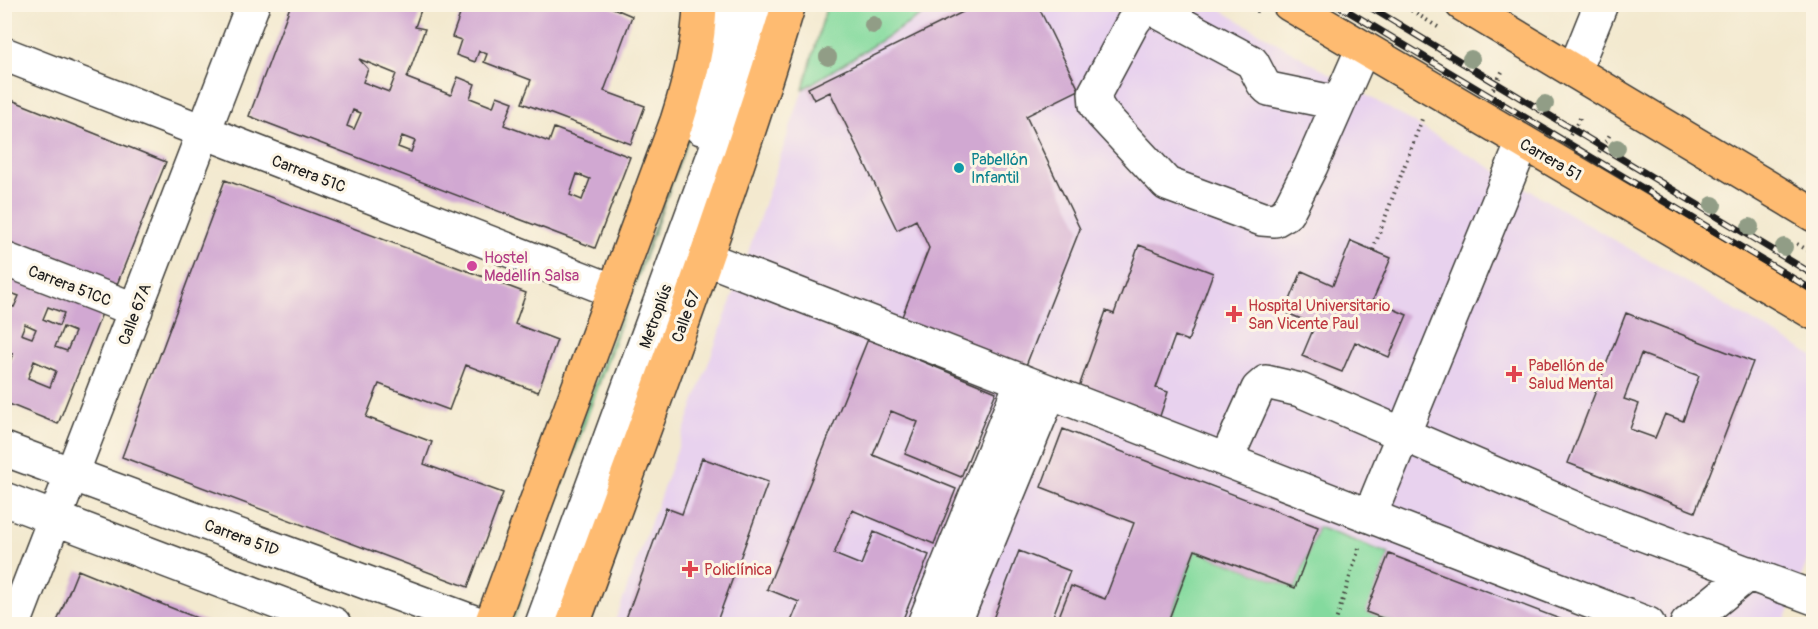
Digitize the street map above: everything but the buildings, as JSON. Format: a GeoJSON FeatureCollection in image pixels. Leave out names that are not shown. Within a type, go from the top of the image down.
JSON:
{"type":"FeatureCollection","features":[{"type":"Feature","properties":{"kind":"main road"},"geometry":{"type":"LineString","coordinates":[[491,624],[687,89],[695,53],[700,4]]}},
{"type":"Feature","properties":{"kind":"main road","name":"Calle 67"},"geometry":{"type":"LineString","coordinates":[[573,624],[757,110],[789,4]]}},
{"type":"Feature","properties":{"kind":"main road","name":"Carrera 51"},"geometry":{"type":"LineString","coordinates":[[1289,4],[1813,312]]}},
{"type":"Feature","properties":{"kind":"main road"},"geometry":{"type":"LineString","coordinates":[[1462,4],[1814,215]]}},
{"type":"Feature","properties":{"kind":"street","name":"Calle 67A"},"geometry":{"type":"LineString","coordinates":[[14,624],[253,4]]}},
{"type":"Feature","properties":{"kind":"street","name":"Metroplús"},"geometry":{"type":"LineString","coordinates":[[522,624],[703,123],[718,73],[724,41],[727,4]]}},
{"type":"Feature","properties":{"kind":"street","name":"Metroplús"},"geometry":{"type":"LineString","coordinates":[[542,624],[733,103],[761,4]]}},
{"type":"Feature","properties":{"kind":"street"},"geometry":{"type":"LineString","coordinates":[[1574,71],[1601,4]]}},
{"type":"Feature","properties":{"kind":"street"},"geometry":{"type":"LineString","coordinates":[[1337,104],[1269,89],[1263,83],[1252,62],[1151,8],[1141,11],[1133,22],[1095,93],[1096,105],[1102,114],[1167,184],[1268,220],[1275,220],[1287,213],[1311,166],[1363,48]]}},
{"type":"Feature","properties":{"kind":"street","name":"Carrera 51C"},"geometry":{"type":"LineString","coordinates":[[4,54],[614,291]]}},
{"type":"Feature","properties":{"kind":"street"},"geometry":{"type":"LineString","coordinates":[[1370,515],[1523,142]]}},
{"type":"Feature","properties":{"kind":"street"},"geometry":{"type":"LineString","coordinates":[[705,258],[1648,624]]}},
{"type":"Feature","properties":{"kind":"street","name":"Carrera 51CC"},"geometry":{"type":"LineString","coordinates":[[4,259],[136,310]]}},
{"type":"Feature","properties":{"kind":"street"},"geometry":{"type":"LineString","coordinates":[[1226,460],[1258,389],[1266,382],[1300,390],[1600,519],[1814,598]]}},
{"type":"Feature","properties":{"kind":"street"},"geometry":{"type":"LineString","coordinates":[[924,624],[1036,387]]}},
{"type":"Feature","properties":{"kind":"street"},"geometry":{"type":"LineString","coordinates":[[954,624],[1036,387]]}},
{"type":"Feature","properties":{"kind":"street","name":"Carrera 51D"},"geometry":{"type":"LineString","coordinates":[[4,449],[479,624]]}},
{"type":"Feature","properties":{"kind":"street"},"geometry":{"type":"LineString","coordinates":[[4,499],[334,624]]}},
{"type":"Feature","properties":{"kind":"street"},"geometry":{"type":"LineString","coordinates":[[1687,624],[1749,573]]}},
{"type":"Feature","properties":{"kind":"path"},"geometry":{"type":"LineString","coordinates":[[1373,250],[1426,110]]}},
{"type":"Feature","properties":{"kind":"path"},"geometry":{"type":"LineString","coordinates":[[1572,131],[1582,115]]}},
{"type":"Feature","properties":{"kind":"path"},"geometry":{"type":"LineString","coordinates":[[1602,148],[1611,132]]}},
{"type":"Feature","properties":{"kind":"path"},"geometry":{"type":"LineString","coordinates":[[1335,624],[1370,515]]}},
{"type":"Feature","properties":{"kind":"shaded area","name":"Hospital Universitario San Vicente Paul"},"geometry":{"type":"Polygon","coordinates":[[[938,5],[1212,5],[1813,356],[1813,545],[1784,624],[614,624],[741,273],[803,89],[938,5]]]}},
{"type":"Feature","properties":{"kind":"green space"},"geometry":{"type":"Polygon","coordinates":[[[827,4],[938,5],[803,89],[827,4]]]}},
{"type":"Feature","properties":{"kind":"green space"},"geometry":{"type":"Polygon","coordinates":[[[701,103],[512,624],[505,624],[701,103]]]}},
{"type":"Feature","properties":{"kind":"green space"},"geometry":{"type":"Polygon","coordinates":[[[1318,527],[1389,554],[1367,612],[1398,624],[1168,623],[1195,550],[1295,588],[1318,527]]]}},
{"type":"Feature","properties":{"kind":"railway"},"geometry":{"type":"LineString","coordinates":[[1336,4],[1814,291]]}},
{"type":"Feature","properties":{"kind":"railway"},"geometry":{"type":"LineString","coordinates":[[1365,4],[1814,275]]}},
{"type":"Feature","properties":{"kind":"place","name":"Pabellón Infantil"},"geometry":{"type":"Point","coordinates":[959,168]}},
{"type":"Feature","properties":{"kind":"place","name":"Hostel Medellín Salsa"},"geometry":{"type":"Point","coordinates":[472,266]}},
{"type":"Feature","properties":{"kind":"place","name":"Hospital Universitario San Vicente Paul"},"geometry":{"type":"Point","coordinates":[1234,314]}},
{"type":"Feature","properties":{"kind":"place","name":"Pabellón de Salud Mental"},"geometry":{"type":"Point","coordinates":[1514,374]}},
{"type":"Feature","properties":{"kind":"place","name":"Policlínica"},"geometry":{"type":"Point","coordinates":[690,569]}}]}
